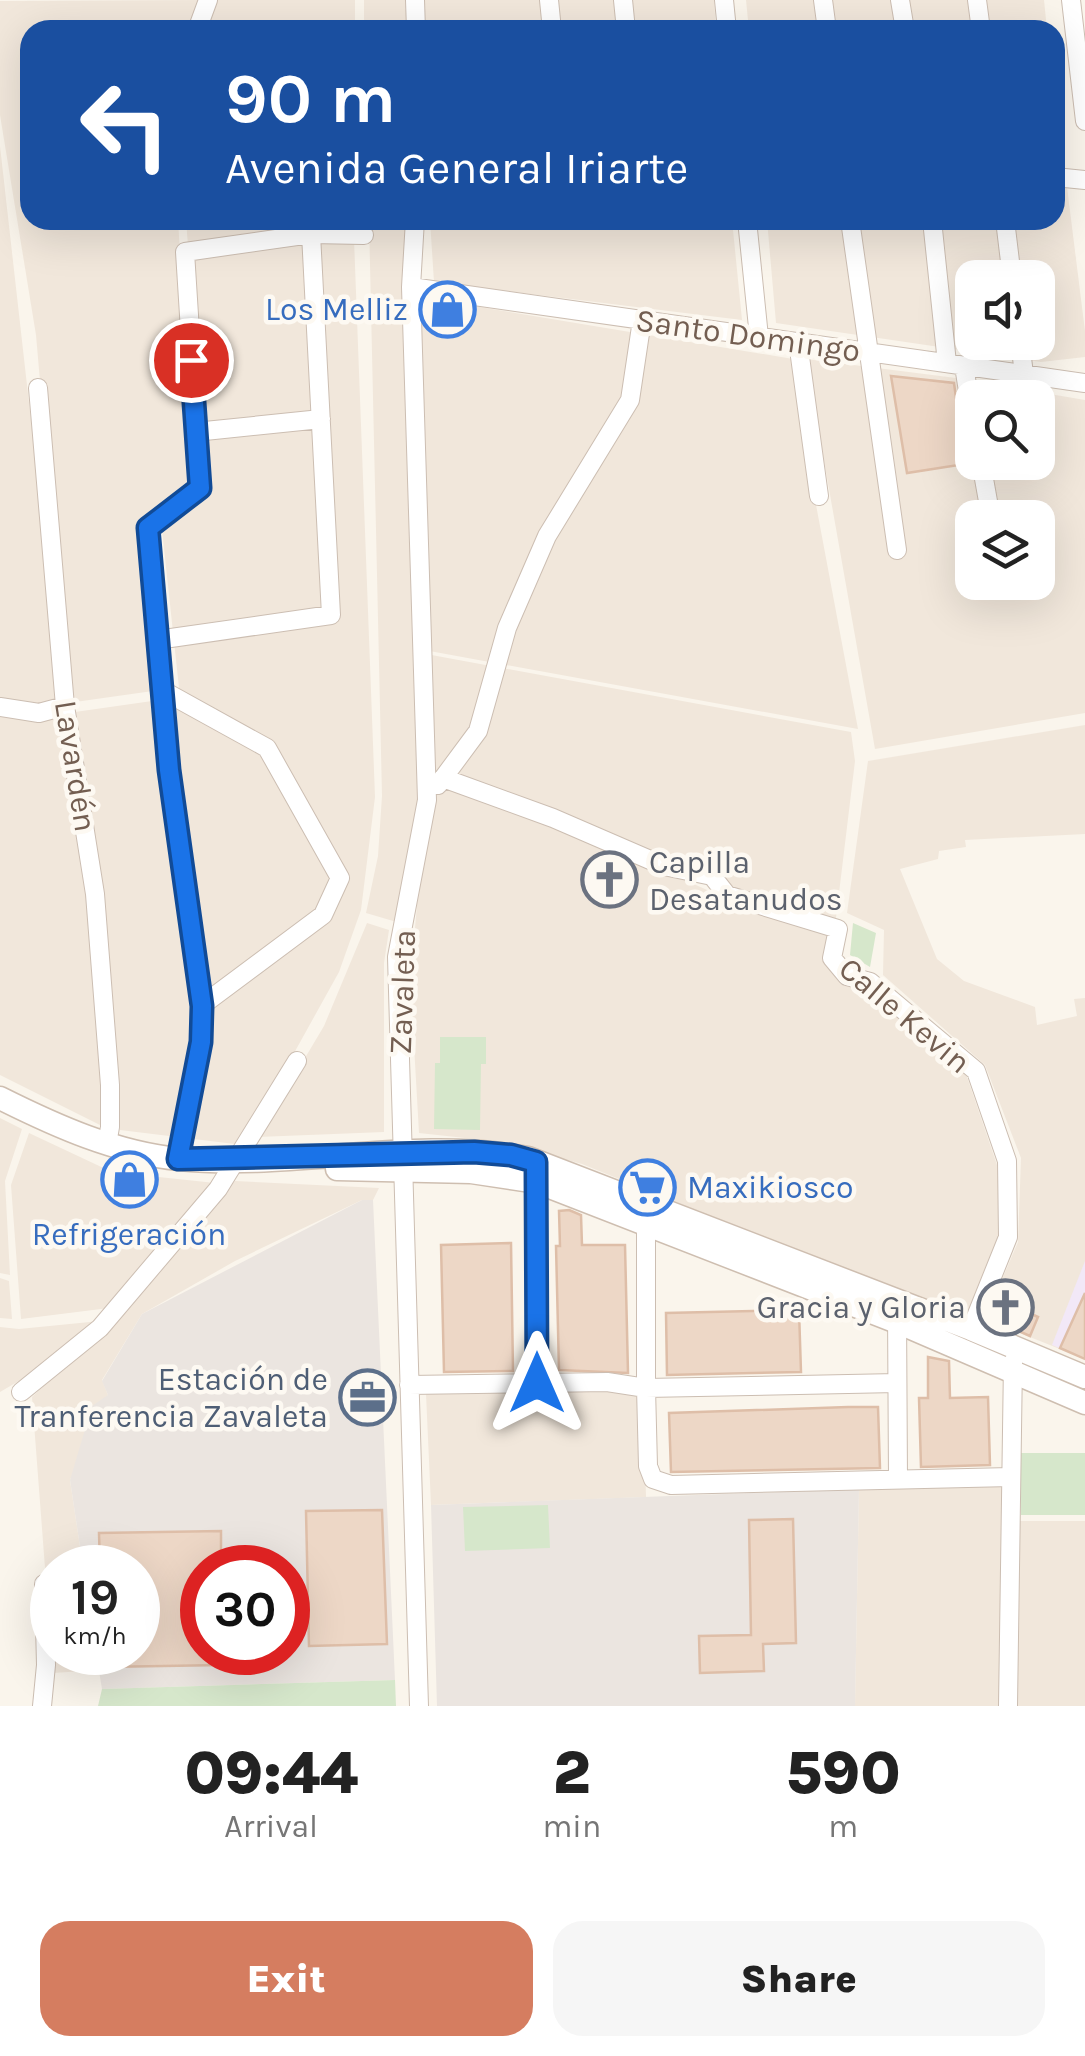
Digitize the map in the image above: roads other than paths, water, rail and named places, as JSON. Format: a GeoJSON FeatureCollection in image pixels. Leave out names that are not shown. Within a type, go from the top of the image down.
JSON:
{"type":"FeatureCollection","features":[{"type":"Feature","properties":{"kind":"main road"},"geometry":{"type":"LineString","coordinates":[[0,1098],[40,1119],[107,1144],[178,1159],[236,1164]]}},
{"type":"Feature","properties":{"kind":"main road"},"geometry":{"type":"LineString","coordinates":[[40,1119],[63,1138],[115,1160],[173,1169],[496,1153],[1013,1359],[1085,1377]]}},
{"type":"Feature","properties":{"kind":"main road"},"geometry":{"type":"LineString","coordinates":[[897,1311],[971,1329],[1085,1403]]}},
{"type":"Feature","properties":{"kind":"street"},"geometry":{"type":"LineString","coordinates":[[1071,0],[1085,120]]}},
{"type":"Feature","properties":{"kind":"street","name":"Zavaleta"},"geometry":{"type":"LineString","coordinates":[[414,230],[411,287],[426,800],[397,957],[418,1706]]}},
{"type":"Feature","properties":{"kind":"street"},"geometry":{"type":"LineString","coordinates":[[748,230],[760,336]]}},
{"type":"Feature","properties":{"kind":"street"},"geometry":{"type":"LineString","coordinates":[[851,230],[897,550]]}},
{"type":"Feature","properties":{"kind":"street"},"geometry":{"type":"LineString","coordinates":[[934,230],[960,380]]}},
{"type":"Feature","properties":{"kind":"street"},"geometry":{"type":"LineString","coordinates":[[1006,230],[1010,260]]}},
{"type":"Feature","properties":{"kind":"street"},"geometry":{"type":"LineString","coordinates":[[157,640],[331,616],[311,234]]}},
{"type":"Feature","properties":{"kind":"street"},"geometry":{"type":"LineString","coordinates":[[178,1159],[201,1042],[202,1006],[170,782],[148,528],[200,488],[185,252],[311,234],[364,235]]}},
{"type":"Feature","properties":{"kind":"street","name":"Santo Domingo"},"geometry":{"type":"LineString","coordinates":[[411,287],[1085,383]]}},
{"type":"Feature","properties":{"kind":"street"},"geometry":{"type":"LineString","coordinates":[[426,800],[478,731],[507,628],[547,536],[630,400],[642,320]]}},
{"type":"Feature","properties":{"kind":"street"},"geometry":{"type":"LineString","coordinates":[[798,342],[819,496]]}},
{"type":"Feature","properties":{"kind":"street"},"geometry":{"type":"LineString","coordinates":[[1022,360],[1024,374]]}},
{"type":"Feature","properties":{"kind":"street","name":"Lavardén"},"geometry":{"type":"LineString","coordinates":[[38,388],[65,706],[95,894],[110,1085],[107,1144]]}},
{"type":"Feature","properties":{"kind":"street"},"geometry":{"type":"LineString","coordinates":[[195,432],[321,420]]}},
{"type":"Feature","properties":{"kind":"street"},"geometry":{"type":"LineString","coordinates":[[162,690],[267,748],[340,878],[323,914],[202,1006]]}},
{"type":"Feature","properties":{"kind":"street"},"geometry":{"type":"LineString","coordinates":[[0,706],[39,712],[65,706]]}},
{"type":"Feature","properties":{"kind":"street","name":"Calle Kevin"},"geometry":{"type":"LineString","coordinates":[[442,778],[554,818],[664,866],[712,876],[727,895],[838,929],[832,958],[847,976],[870,982],[976,1071],[1007,1161],[1008,1238],[971,1329]]}},
{"type":"Feature","properties":{"kind":"street"},"geometry":{"type":"LineString","coordinates":[[21,1392],[100,1328],[236,1164],[297,1061]]}},
{"type":"Feature","properties":{"kind":"street"},"geometry":{"type":"LineString","coordinates":[[537,1172],[537,1383]]}},
{"type":"Feature","properties":{"kind":"street"},"geometry":{"type":"LineString","coordinates":[[646,1214],[648,1471],[657,1482],[671,1485],[1011,1478]]}},
{"type":"Feature","properties":{"kind":"street"},"geometry":{"type":"LineString","coordinates":[[897,1311],[898,1480]]}},
{"type":"Feature","properties":{"kind":"street"},"geometry":{"type":"LineString","coordinates":[[1008,1706],[1013,1359]]}},
{"type":"Feature","properties":{"kind":"street"},"geometry":{"type":"LineString","coordinates":[[409,1385],[608,1382],[646,1388],[898,1382]]}},
{"type":"Feature","properties":{"kind":"street"},"geometry":{"type":"LineString","coordinates":[[42,1706],[45,1675]]}},
{"type":"Feature","properties":{"kind":"place","name":"Los Melliz"},"geometry":{"type":"Point","coordinates":[447,309]}},
{"type":"Feature","properties":{"kind":"place","name":"Capilla Desatanudos"},"geometry":{"type":"Point","coordinates":[610,880]}},
{"type":"Feature","properties":{"kind":"place","name":"Refrigeración"},"geometry":{"type":"Point","coordinates":[129,1180]}},
{"type":"Feature","properties":{"kind":"place","name":"Maxikiosco"},"geometry":{"type":"Point","coordinates":[648,1187]}},
{"type":"Feature","properties":{"kind":"place","name":"Gracia y Gloria"},"geometry":{"type":"Point","coordinates":[1005,1307]}},
{"type":"Feature","properties":{"kind":"place","name":"Estación de Tranferencia Zavaleta"},"geometry":{"type":"Point","coordinates":[367,1397]}}]}
